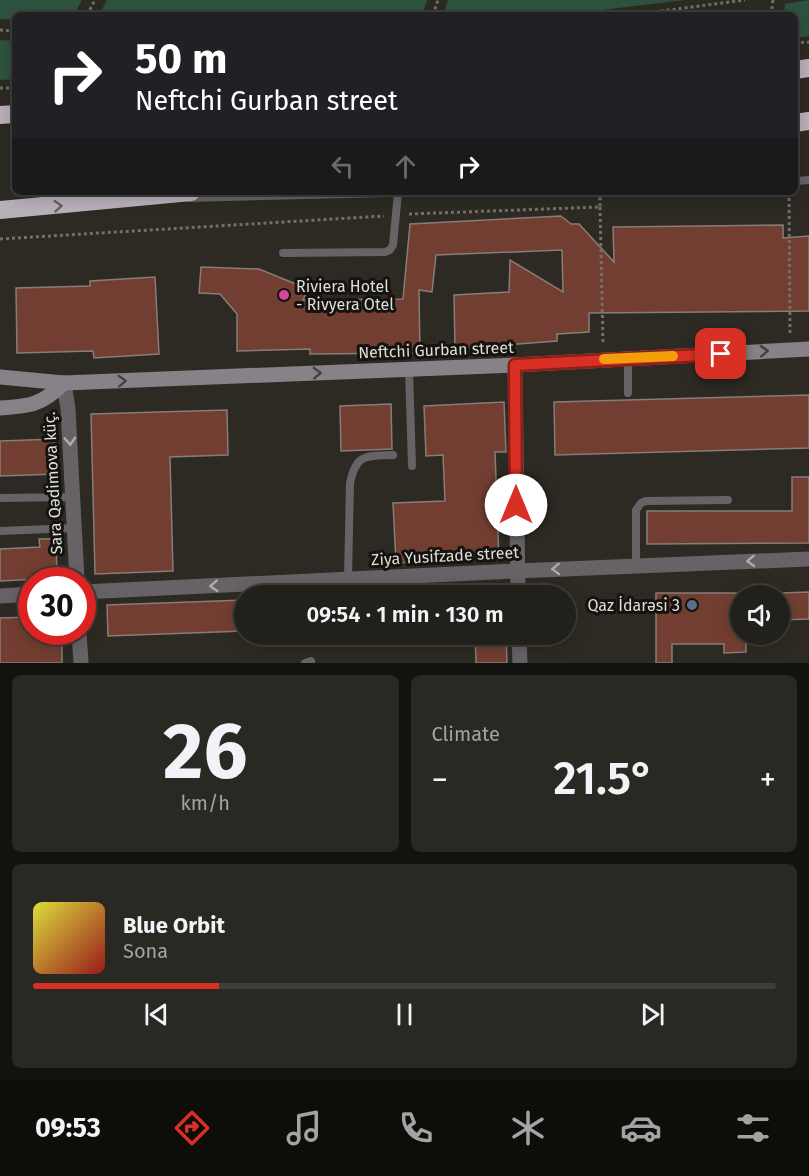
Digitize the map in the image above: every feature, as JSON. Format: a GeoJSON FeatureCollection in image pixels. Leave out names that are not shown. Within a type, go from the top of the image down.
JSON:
{"type":"FeatureCollection","features":[{"type":"Feature","properties":{"kind":"highway"},"geometry":{"type":"LineString","coordinates":[[0,210],[166,195]]}},
{"type":"Feature","properties":{"kind":"street","name":"Neftchi Gurban street"},"geometry":{"type":"LineString","coordinates":[[0,377],[64,383],[409,370],[809,349]]}},
{"type":"Feature","properties":{"kind":"street"},"geometry":{"type":"LineString","coordinates":[[515,365],[518,585]]}},
{"type":"Feature","properties":{"kind":"street"},"geometry":{"type":"LineString","coordinates":[[0,408],[28,406],[42,402],[64,383]]}},
{"type":"Feature","properties":{"kind":"street","name":"Sara Qədimova küç."},"geometry":{"type":"LineString","coordinates":[[64,383],[68,409],[76,567]]}},
{"type":"Feature","properties":{"kind":"street","name":"Ziya Yusifzade street"},"geometry":{"type":"LineString","coordinates":[[96,591],[809,559]]}},
{"type":"Feature","properties":{"kind":"street"},"geometry":{"type":"LineString","coordinates":[[0,596],[18,595]]}},
{"type":"Feature","properties":{"kind":"street"},"geometry":{"type":"LineString","coordinates":[[80,645],[81,663]]}},
{"type":"Feature","properties":{"kind":"street"},"geometry":{"type":"LineString","coordinates":[[519,645],[520,663]]}},
{"type":"Feature","properties":{"kind":"lane"},"geometry":{"type":"LineString","coordinates":[[116,201],[328,195]]}},
{"type":"Feature","properties":{"kind":"lane"},"geometry":{"type":"LineString","coordinates":[[283,254],[385,252],[390,250],[393,244],[398,195]]}},
{"type":"Feature","properties":{"kind":"lane"},"geometry":{"type":"LineString","coordinates":[[628,358],[628,393]]}},
{"type":"Feature","properties":{"kind":"lane"},"geometry":{"type":"LineString","coordinates":[[409,370],[412,466]]}},
{"type":"Feature","properties":{"kind":"lane"},"geometry":{"type":"LineString","coordinates":[[348,579],[352,473],[356,464],[364,457],[393,455]]}},
{"type":"Feature","properties":{"kind":"lane"},"geometry":{"type":"LineString","coordinates":[[0,498],[73,497]]}},
{"type":"Feature","properties":{"kind":"lane"},"geometry":{"type":"LineString","coordinates":[[636,566],[636,510],[641,503],[646,501],[728,500]]}},
{"type":"Feature","properties":{"kind":"lane"},"geometry":{"type":"LineString","coordinates":[[0,531],[74,528]]}},
{"type":"Feature","properties":{"kind":"path"},"geometry":{"type":"LineString","coordinates":[[654,12],[745,0]]}},
{"type":"Feature","properties":{"kind":"path"},"geometry":{"type":"LineString","coordinates":[[600,195],[603,359]]}},
{"type":"Feature","properties":{"kind":"path"},"geometry":{"type":"LineString","coordinates":[[789,195],[790,350]]}},
{"type":"Feature","properties":{"kind":"path"},"geometry":{"type":"LineString","coordinates":[[0,239],[396,215],[600,207]]}},
{"type":"Feature","properties":{"kind":"green space"},"geometry":{"type":"Polygon","coordinates":[[[0,0],[82,0],[76,12],[12,12],[12,19],[0,19],[0,0]]]}},
{"type":"Feature","properties":{"kind":"green space"},"geometry":{"type":"Polygon","coordinates":[[[107,0],[427,0],[423,12],[101,12],[107,0]]]}},
{"type":"Feature","properties":{"kind":"green space"},"geometry":{"type":"Polygon","coordinates":[[[448,0],[685,0],[586,12],[444,12],[448,0]]]}},
{"type":"Feature","properties":{"kind":"green space"},"geometry":{"type":"Polygon","coordinates":[[[809,0],[809,36],[798,38],[798,12],[784,12],[785,4],[809,0]]]}},
{"type":"Feature","properties":{"kind":"green space"},"geometry":{"type":"Polygon","coordinates":[[[0,40],[12,41],[12,79],[0,80],[0,40]]]}},
{"type":"Feature","properties":{"kind":"building"},"geometry":{"type":"Polygon","coordinates":[[[561,216],[571,224],[579,224],[614,262],[613,227],[783,225],[783,238],[809,236],[809,311],[589,313],[589,332],[557,334],[557,341],[455,349],[454,295],[509,292],[510,260],[563,292],[562,250],[436,255],[432,292],[419,290],[420,353],[310,354],[310,349],[237,351],[237,314],[220,294],[199,293],[201,267],[259,269],[308,289],[303,300],[403,299],[410,224],[561,216]]]}},
{"type":"Feature","properties":{"kind":"building"},"geometry":{"type":"Polygon","coordinates":[[[155,277],[159,354],[94,358],[93,351],[17,353],[16,288],[90,286],[90,281],[155,277]]]}},
{"type":"Feature","properties":{"kind":"building"},"geometry":{"type":"Polygon","coordinates":[[[809,395],[809,448],[555,455],[554,402],[809,395]]]}},
{"type":"Feature","properties":{"kind":"building"},"geometry":{"type":"Polygon","coordinates":[[[504,402],[506,452],[495,452],[499,559],[396,563],[393,503],[445,501],[443,455],[426,456],[424,406],[504,402]]]}},
{"type":"Feature","properties":{"kind":"building"},"geometry":{"type":"Polygon","coordinates":[[[391,404],[392,449],[341,451],[340,406],[391,404]]]}},
{"type":"Feature","properties":{"kind":"building"},"geometry":{"type":"Polygon","coordinates":[[[227,410],[228,455],[170,457],[173,571],[96,574],[91,414],[227,410]]]}},
{"type":"Feature","properties":{"kind":"building"},"geometry":{"type":"Polygon","coordinates":[[[55,439],[56,474],[0,476],[0,441],[55,439]]]}},
{"type":"Feature","properties":{"kind":"building"},"geometry":{"type":"Polygon","coordinates":[[[792,477],[809,477],[809,543],[647,544],[647,511],[792,511],[792,477]]]}},
{"type":"Feature","properties":{"kind":"building"},"geometry":{"type":"Polygon","coordinates":[[[39,539],[56,539],[57,567],[18,567],[18,580],[0,581],[0,549],[40,547],[39,539]]]}},
{"type":"Feature","properties":{"kind":"building"},"geometry":{"type":"Polygon","coordinates":[[[809,592],[809,619],[790,620],[790,593],[809,592]]]}},
{"type":"Feature","properties":{"kind":"building"},"geometry":{"type":"Polygon","coordinates":[[[656,593],[730,593],[730,645],[746,645],[746,652],[724,653],[724,644],[672,644],[672,663],[656,663],[656,593]]]}},
{"type":"Feature","properties":{"kind":"building"},"geometry":{"type":"Polygon","coordinates":[[[234,600],[234,631],[108,636],[107,605],[234,600]]]}},
{"type":"Feature","properties":{"kind":"building"},"geometry":{"type":"Polygon","coordinates":[[[18,617],[18,645],[62,645],[62,663],[0,663],[0,618],[18,617]]]}},
{"type":"Feature","properties":{"kind":"building"},"geometry":{"type":"Polygon","coordinates":[[[475,645],[506,645],[507,663],[476,663],[475,645]]]}},
{"type":"Feature","properties":{"kind":"slow traffic"},"geometry":{"type":"LineString","coordinates":[[604,359],[673,356]]}},
{"type":"Feature","properties":{"kind":"place","name":"Riviera Hotel - Rivyera Otel"},"geometry":{"type":"Point","coordinates":[284,295]}},
{"type":"Feature","properties":{"kind":"place","name":"Qaz İdarəsi 3"},"geometry":{"type":"Point","coordinates":[692,605]}},
{"type":"Feature","properties":{"kind":"route"},"geometry":{"type":"LineString","coordinates":[[516,505],[515,365],[721,354]]}}]}
